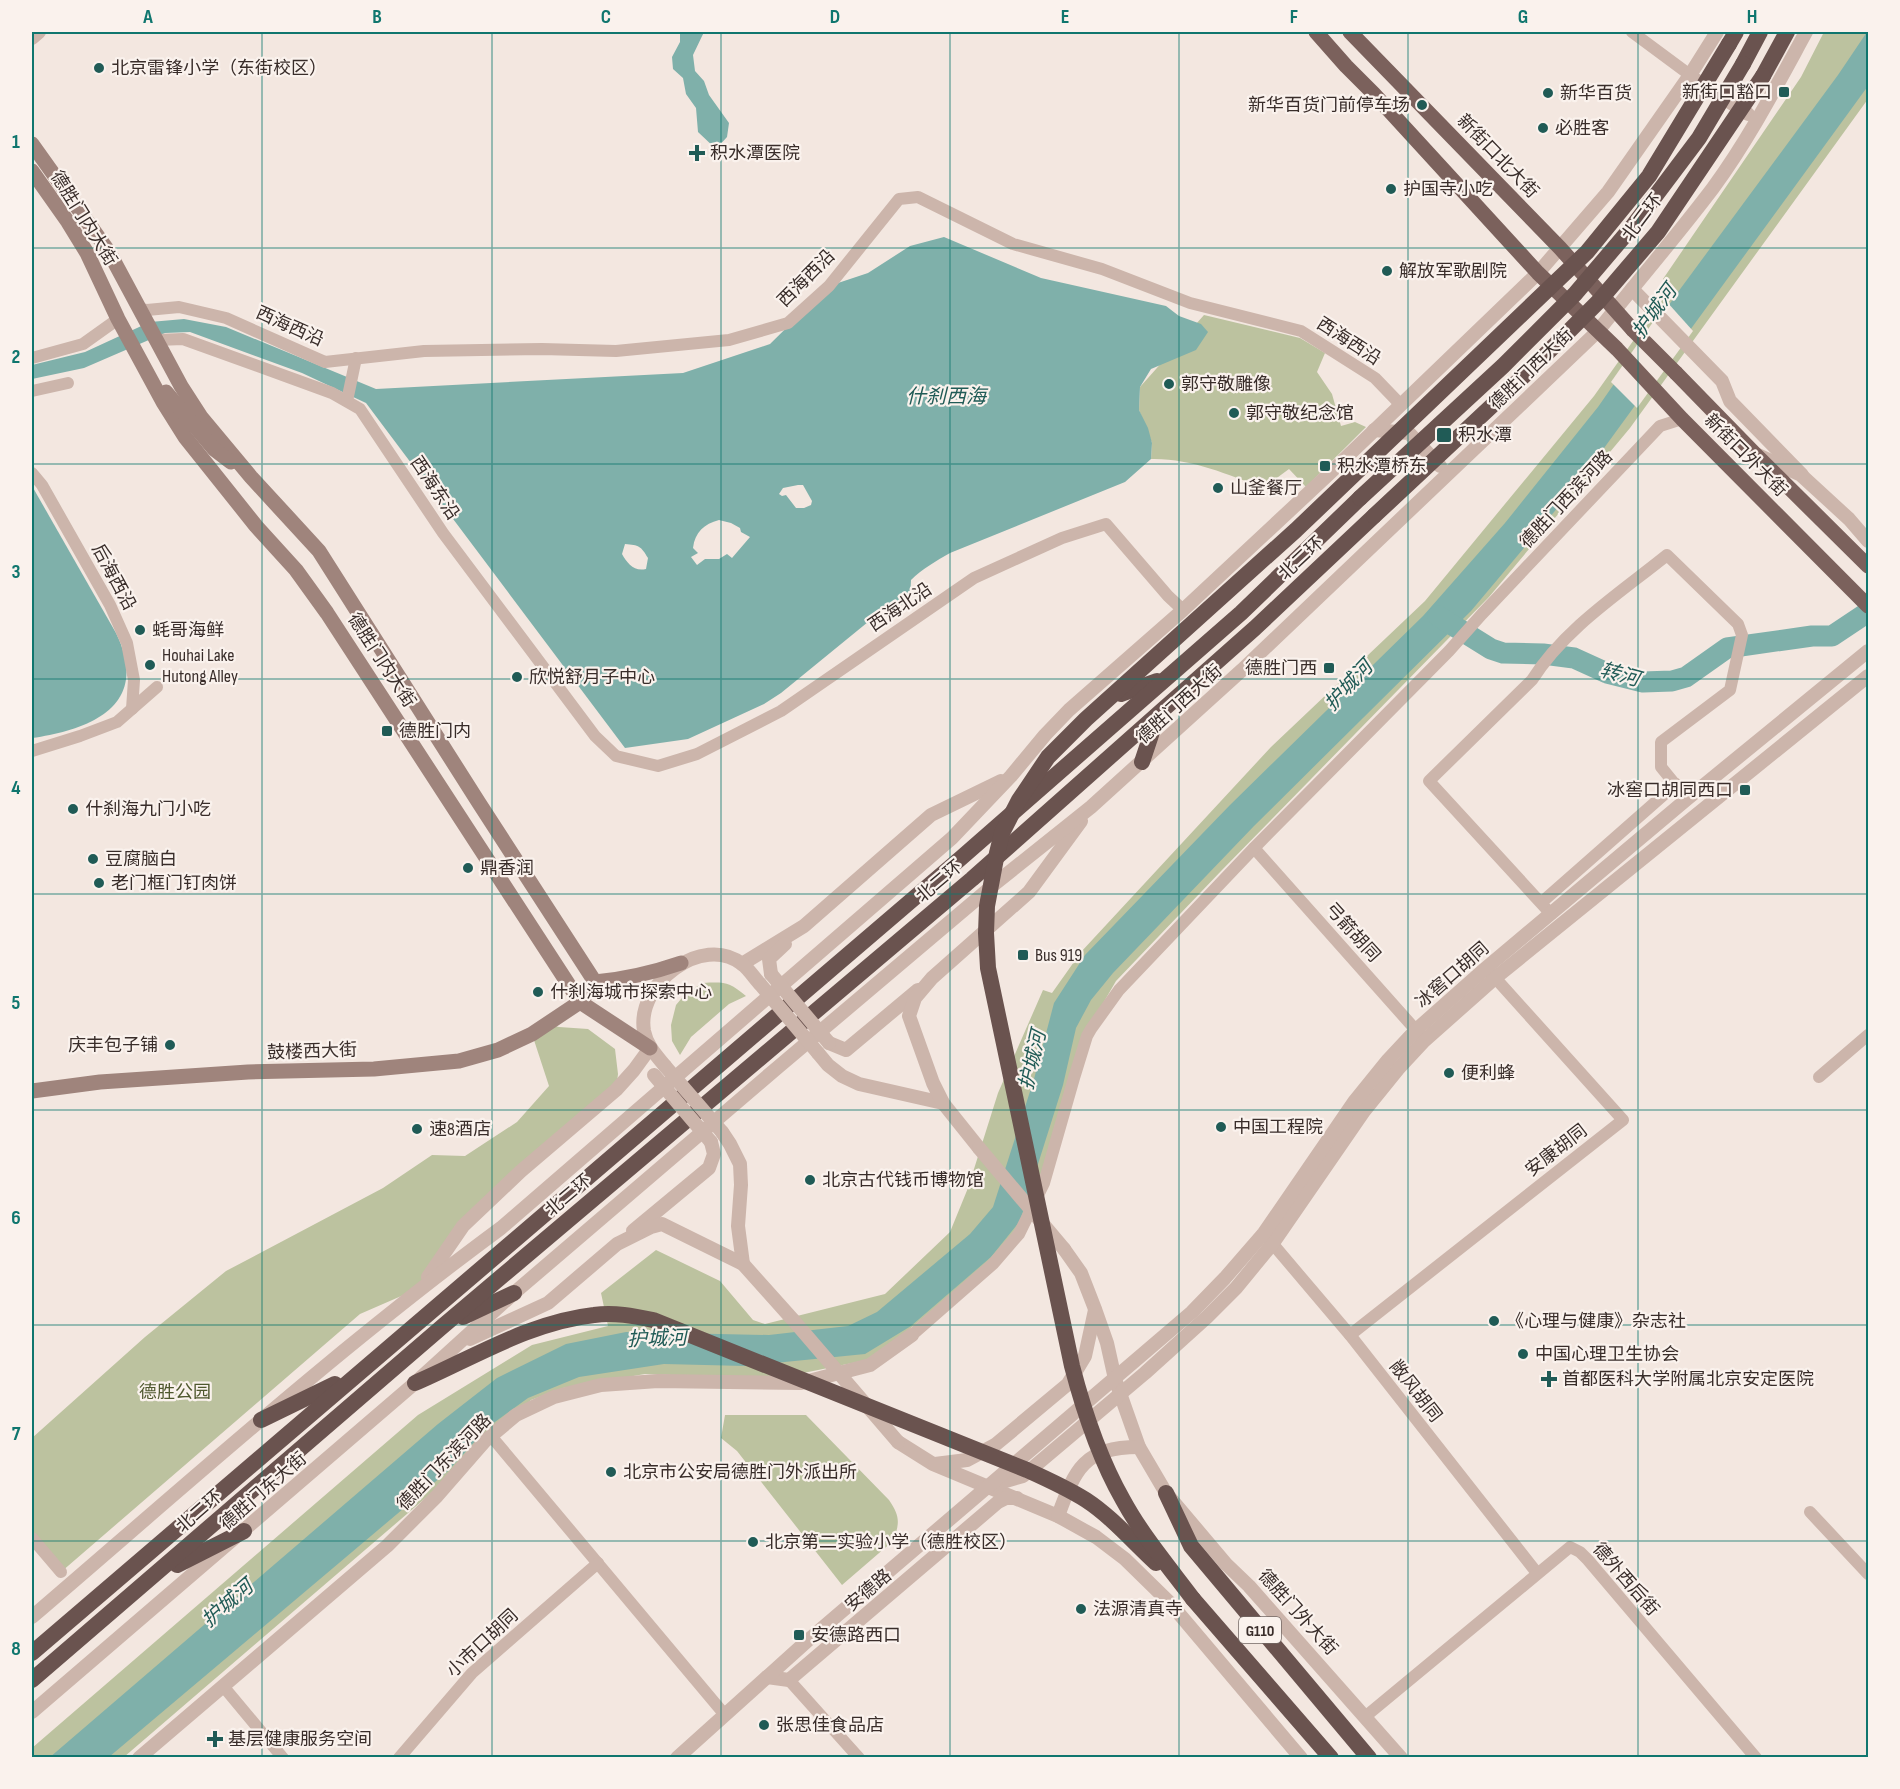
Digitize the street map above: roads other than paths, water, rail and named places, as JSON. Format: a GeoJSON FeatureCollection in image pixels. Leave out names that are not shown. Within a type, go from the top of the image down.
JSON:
{"type":"FeatureCollection","features":[{"type":"Feature","properties":{"kind":"highway","name":"北二环"},"geometry":{"type":"LineString","coordinates":[[32,1653],[734,1054],[1241,613],[1360,498],[1503,366],[1575,294],[1632,227],[1699,138],[1760,32]]}},
{"type":"Feature","properties":{"kind":"highway","name":"北二环"},"geometry":{"type":"LineString","coordinates":[[32,1680],[443,1326],[963,887],[1255,628],[1528,372],[1599,301],[1658,232],[1764,76],[1787,32]]}},
{"type":"Feature","properties":{"kind":"highway"},"geometry":{"type":"LineString","coordinates":[[1193,1599],[1123,1501],[1103,1462],[1085,1415],[1072,1366],[988,968],[987,906],[1002,833],[1019,800],[1048,757],[1086,719],[1296,530],[1587,252],[1649,176],[1733,38]]}},
{"type":"Feature","properties":{"kind":"highway"},"geometry":{"type":"LineString","coordinates":[[1121,694],[1167,678]]}},
{"type":"Feature","properties":{"kind":"highway"},"geometry":{"type":"LineString","coordinates":[[1142,762],[1157,715]]}},
{"type":"Feature","properties":{"kind":"highway"},"geometry":{"type":"LineString","coordinates":[[443,1326],[514,1293]]}},
{"type":"Feature","properties":{"kind":"highway"},"geometry":{"type":"LineString","coordinates":[[415,1383],[497,1344],[562,1320],[596,1314],[626,1315],[653,1320],[1061,1486],[1087,1500],[1110,1519],[1193,1599]]}},
{"type":"Feature","properties":{"kind":"highway"},"geometry":{"type":"LineString","coordinates":[[261,1420],[358,1373]]}},
{"type":"Feature","properties":{"kind":"highway","name":"德胜门外大街"},"geometry":{"type":"LineString","coordinates":[[1166,1493],[1191,1546],[1369,1758]]}},
{"type":"Feature","properties":{"kind":"highway"},"geometry":{"type":"LineString","coordinates":[[152,1578],[244,1531]]}},
{"type":"Feature","properties":{"kind":"highway","name":"G110"},"geometry":{"type":"LineString","coordinates":[[1193,1599],[1331,1758]]}},
{"type":"Feature","properties":{"kind":"main road"},"geometry":{"type":"LineString","coordinates":[[1316,32],[1538,273]]}},
{"type":"Feature","properties":{"kind":"main road","name":"新街口北大街"},"geometry":{"type":"LineString","coordinates":[[1350,32],[1560,248],[1614,310]]}},
{"type":"Feature","properties":{"kind":"main road","name":"德胜门内大街"},"geometry":{"type":"LineString","coordinates":[[32,144],[109,252],[181,386],[201,417],[251,477],[319,551],[596,982]]}},
{"type":"Feature","properties":{"kind":"main road","name":"德胜门内大街"},"geometry":{"type":"LineString","coordinates":[[32,171],[87,253],[120,317]]}},
{"type":"Feature","properties":{"kind":"main road","name":"德胜门内大街"},"geometry":{"type":"LineString","coordinates":[[80,210],[101,258],[120,317]]}},
{"type":"Feature","properties":{"kind":"main road","name":"新街口外大街"},"geometry":{"type":"LineString","coordinates":[[1538,273],[1617,349],[1682,419],[1866,603]]}},
{"type":"Feature","properties":{"kind":"main road","name":"新街口外大街"},"geometry":{"type":"LineString","coordinates":[[1614,310],[1869,566]]}},
{"type":"Feature","properties":{"kind":"main road"},"geometry":{"type":"LineString","coordinates":[[120,317],[138,350]]}},
{"type":"Feature","properties":{"kind":"main road","name":"德胜门内大街"},"geometry":{"type":"LineString","coordinates":[[138,350],[164,389],[214,449],[251,477]]}},
{"type":"Feature","properties":{"kind":"main road","name":"德胜门内大街"},"geometry":{"type":"LineString","coordinates":[[138,350],[163,402],[185,437],[256,526],[296,570],[327,613],[580,1002]]}},
{"type":"Feature","properties":{"kind":"main road"},"geometry":{"type":"LineString","coordinates":[[596,982],[643,975],[681,963]]}},
{"type":"Feature","properties":{"kind":"main road","name":"鼓楼西大街"},"geometry":{"type":"LineString","coordinates":[[32,1091],[123,1080],[248,1072],[374,1069],[459,1061],[498,1050],[532,1034],[580,1002],[596,982]]}},
{"type":"Feature","properties":{"kind":"main road"},"geometry":{"type":"LineString","coordinates":[[580,1002],[650,1048]]}},
{"type":"Feature","properties":{"kind":"street"},"geometry":{"type":"LineString","coordinates":[[32,38],[39,32]]}},
{"type":"Feature","properties":{"kind":"street"},"geometry":{"type":"LineString","coordinates":[[1632,32],[1757,121]]}},
{"type":"Feature","properties":{"kind":"street"},"geometry":{"type":"LineString","coordinates":[[32,1617],[261,1420],[422,1287],[501,1228],[952,838],[1069,710],[1184,610],[1538,273],[1608,192],[1690,75],[1717,32]]}},
{"type":"Feature","properties":{"kind":"street","name":"德胜门西大街"},"geometry":{"type":"LineString","coordinates":[[1091,807],[1242,670],[1598,331],[1713,187],[1757,121],[1806,32]]}},
{"type":"Feature","properties":{"kind":"street","name":"西海西沿"},"geometry":{"type":"LineString","coordinates":[[139,309],[179,307],[226,318],[325,362],[355,364],[424,351],[542,349],[616,351],[729,340],[788,323],[830,286],[899,199],[918,197],[1013,243],[1102,269],[1190,303],[1301,331],[1375,378],[1400,404]]}},
{"type":"Feature","properties":{"kind":"street"},"geometry":{"type":"LineString","coordinates":[[1045,735],[1121,694],[1304,534],[1505,341],[1538,273]]}},
{"type":"Feature","properties":{"kind":"street","name":"新街口外大街"},"geometry":{"type":"LineString","coordinates":[[1632,289],[1722,381],[1730,401],[1802,475],[1850,519],[1869,541]]}},
{"type":"Feature","properties":{"kind":"street"},"geometry":{"type":"LineString","coordinates":[[32,357],[83,344],[120,317]]}},
{"type":"Feature","properties":{"kind":"street","name":"西海东沿"},"geometry":{"type":"LineString","coordinates":[[157,340],[183,339],[348,399],[360,409],[456,552],[595,736],[616,756]]}},
{"type":"Feature","properties":{"kind":"street"},"geometry":{"type":"LineString","coordinates":[[348,399],[355,364]]}},
{"type":"Feature","properties":{"kind":"street"},"geometry":{"type":"LineString","coordinates":[[32,391],[68,383]]}},
{"type":"Feature","properties":{"kind":"street","name":"德胜门西滨河路"},"geometry":{"type":"LineString","coordinates":[[912,1335],[993,1264],[1019,1234],[1044,1183],[1074,1078],[1091,1029],[1119,990],[1254,848],[1449,651],[1660,426],[1682,419]]}},
{"type":"Feature","properties":{"kind":"street"},"geometry":{"type":"LineString","coordinates":[[1374,430],[1409,433],[1447,475]]}},
{"type":"Feature","properties":{"kind":"street","name":"新街口外大街"},"geometry":{"type":"LineString","coordinates":[[1754,453],[1802,475]]}},
{"type":"Feature","properties":{"kind":"street","name":"后海西沿"},"geometry":{"type":"LineString","coordinates":[[32,473],[42,485],[99,585],[127,643],[134,680],[132,709]]}},
{"type":"Feature","properties":{"kind":"street","name":"西海北沿"},"geometry":{"type":"LineString","coordinates":[[616,756],[658,766],[697,754],[781,711],[974,578],[1062,538],[1106,525],[1168,596],[1184,610]]}},
{"type":"Feature","properties":{"kind":"street"},"geometry":{"type":"LineString","coordinates":[[1551,914],[1429,781],[1532,680],[1560,644],[1582,623],[1668,555],[1738,624],[1742,635],[1730,690],[1661,742],[1661,768],[1687,799]]}},
{"type":"Feature","properties":{"kind":"street","name":"冰窖口胡同"},"geometry":{"type":"LineString","coordinates":[[987,1486],[1023,1476],[1120,1394],[1207,1317],[1236,1288],[1354,1102],[1388,1060],[1420,1036],[1491,973],[1551,914],[1687,799],[1869,651]]}},
{"type":"Feature","properties":{"kind":"street","name":"冰窖口胡同"},"geometry":{"type":"LineString","coordinates":[[1491,973],[1869,676]]}},
{"type":"Feature","properties":{"kind":"street"},"geometry":{"type":"LineString","coordinates":[[32,751],[117,722],[157,687]]}},
{"type":"Feature","properties":{"kind":"street"},"geometry":{"type":"LineString","coordinates":[[1011,776],[931,815],[769,959],[771,974],[829,1042],[846,1050],[1029,892],[1091,807]]}},
{"type":"Feature","properties":{"kind":"street"},"geometry":{"type":"LineString","coordinates":[[1542,902],[1676,784]]}},
{"type":"Feature","properties":{"kind":"street","name":"德胜门东大街"},"geometry":{"type":"LineString","coordinates":[[32,1712],[415,1383],[514,1293],[988,889],[1091,807]]}},
{"type":"Feature","properties":{"kind":"street","name":"弓箭胡同"},"geometry":{"type":"LineString","coordinates":[[1254,848],[1420,1036]]}},
{"type":"Feature","properties":{"kind":"street"},"geometry":{"type":"LineString","coordinates":[[742,964],[804,926]]}},
{"type":"Feature","properties":{"kind":"street"},"geometry":{"type":"LineString","coordinates":[[743,1264],[738,1226],[740,1164],[722,1132],[650,1048],[644,1024],[647,1005],[659,983],[671,969],[696,958],[717,956],[734,960],[742,964],[834,1071],[859,1084],[943,1103]]}},
{"type":"Feature","properties":{"kind":"street","name":"安康胡同"},"geometry":{"type":"LineString","coordinates":[[1350,1335],[1623,1120],[1491,973]]}},
{"type":"Feature","properties":{"kind":"street","name":"德胜门外大街"},"geometry":{"type":"LineString","coordinates":[[932,978],[915,998],[909,1016],[933,1083],[943,1103],[1064,1249],[1081,1273],[1107,1343],[1115,1379],[1139,1447],[1166,1493],[1226,1564],[1366,1716],[1401,1758]]}},
{"type":"Feature","properties":{"kind":"street"},"geometry":{"type":"LineString","coordinates":[[1819,1077],[1869,1035]]}},
{"type":"Feature","properties":{"kind":"street"},"geometry":{"type":"LineString","coordinates":[[616,1090],[650,1048]]}},
{"type":"Feature","properties":{"kind":"street"},"geometry":{"type":"LineString","coordinates":[[422,1287],[463,1226],[521,1171],[616,1090],[639,1075],[654,1075],[711,1142],[714,1154],[709,1168],[548,1303],[457,1345]]}},
{"type":"Feature","properties":{"kind":"street"},"geometry":{"type":"LineString","coordinates":[[617,1244],[662,1224],[743,1264],[898,1442],[933,1464],[1058,1516],[1096,1537],[1133,1566],[1170,1603],[1301,1758]]}},
{"type":"Feature","properties":{"kind":"street","name":"冰窖口胡同"},"geometry":{"type":"LineString","coordinates":[[1115,1379],[1192,1312],[1268,1238]]}},
{"type":"Feature","properties":{"kind":"street","name":"敞风胡同"},"geometry":{"type":"LineString","coordinates":[[1268,1238],[1350,1335],[1537,1573]]}},
{"type":"Feature","properties":{"kind":"street"},"geometry":{"type":"LineString","coordinates":[[933,1464],[967,1460],[995,1445],[1068,1384],[1085,1356],[1095,1309]]}},
{"type":"Feature","properties":{"kind":"street","name":"德胜门东滨河路"},"geometry":{"type":"LineString","coordinates":[[139,1758],[387,1546],[437,1496],[491,1436],[516,1415],[554,1398],[601,1385],[658,1381],[801,1383],[870,1365],[912,1335]]}},
{"type":"Feature","properties":{"kind":"street","name":"安德路"},"geometry":{"type":"LineString","coordinates":[[677,1758],[806,1642],[1115,1379]]}},
{"type":"Feature","properties":{"kind":"street"},"geometry":{"type":"LineString","coordinates":[[491,1436],[725,1714]]}},
{"type":"Feature","properties":{"kind":"street"},"geometry":{"type":"LineString","coordinates":[[1058,1516],[1070,1482],[1078,1470],[1105,1451],[1139,1447]]}},
{"type":"Feature","properties":{"kind":"street","name":"安德路"},"geometry":{"type":"LineString","coordinates":[[789,1680],[998,1503],[1006,1498],[1019,1498]]}},
{"type":"Feature","properties":{"kind":"street"},"geometry":{"type":"LineString","coordinates":[[1810,1512],[1869,1574]]}},
{"type":"Feature","properties":{"kind":"street"},"geometry":{"type":"LineString","coordinates":[[32,1538],[61,1572]]}},
{"type":"Feature","properties":{"kind":"street","name":"德外西后街"},"geometry":{"type":"LineString","coordinates":[[1366,1716],[1570,1547],[1580,1552],[1756,1758]]}},
{"type":"Feature","properties":{"kind":"street","name":"小市口胡同"},"geometry":{"type":"LineString","coordinates":[[399,1758],[472,1673],[598,1563]]}},
{"type":"Feature","properties":{"kind":"street"},"geometry":{"type":"LineString","coordinates":[[767,1677],[789,1680],[859,1758]]}},
{"type":"Feature","properties":{"kind":"street"},"geometry":{"type":"LineString","coordinates":[[223,1686],[283,1758]]}},
{"type":"Feature","properties":{"kind":"water"},"geometry":{"type":"Polygon","coordinates":[[[680,32],[704,32],[693,55],[695,71],[704,81],[709,95],[729,123],[727,137],[716,149],[698,132],[696,108],[686,94],[683,78],[673,69],[672,57],[680,42],[680,32]]]}},
{"type":"Feature","properties":{"kind":"water","name":"护城河"},"geometry":{"type":"Polygon","coordinates":[[[1867,32],[1868,86],[1580,481],[1471,611],[1254,826],[1113,973],[1091,1000],[1076,1028],[1063,1085],[1020,1221],[991,1257],[911,1326],[865,1354],[745,1366],[664,1364],[579,1377],[528,1398],[488,1427],[448,1471],[109,1757],[49,1758],[438,1424],[497,1378],[566,1344],[626,1332],[769,1335],[848,1326],[877,1312],[970,1234],[993,1207],[1034,1079],[1054,1003],[1085,955],[1230,805],[1423,616],[1505,523],[1598,407],[1678,292],[1838,75],[1867,32]]]}},
{"type":"Feature","properties":{"kind":"water","name":"什刹西海"},"geometry":{"type":"Polygon","coordinates":[[[944,237],[1041,278],[1166,306],[1179,316],[1201,324],[1208,332],[1196,350],[1151,369],[1140,387],[1139,410],[1152,443],[1151,459],[1125,482],[950,553],[911,580],[910,600],[893,610],[886,609],[879,613],[781,693],[764,704],[688,739],[625,748],[366,403],[302,373],[190,332],[165,333],[84,368],[32,379],[32,365],[85,352],[150,322],[184,319],[226,327],[376,389],[683,373],[770,344],[829,286],[868,273],[910,246],[944,237]],[[803,485],[783,488],[779,494],[786,495],[796,508],[811,505],[812,501],[803,485]],[[719,520],[701,529],[696,537],[693,548],[698,553],[691,557],[697,565],[705,559],[719,559],[727,554],[732,558],[750,537],[731,523],[719,520]],[[625,544],[622,554],[634,568],[646,569],[648,558],[639,547],[625,544]]]}},
{"type":"Feature","properties":{"kind":"water"},"geometry":{"type":"Polygon","coordinates":[[[32,486],[116,633],[125,658],[126,679],[121,695],[110,709],[94,720],[75,728],[32,738],[32,486]]]}},
{"type":"Feature","properties":{"kind":"waterway","name":"转河"},"geometry":{"type":"LineString","coordinates":[[1438,616],[1491,649],[1503,653],[1543,654],[1574,658],[1607,673],[1643,682],[1672,681],[1686,677],[1727,648],[1812,636],[1832,636],[1868,612]]}},
{"type":"Feature","properties":{"kind":"place","name":"北京雷锋小学（东街校区）"},"geometry":{"type":"Point","coordinates":[99,68]}},
{"type":"Feature","properties":{"kind":"place","name":"新街口豁口"},"geometry":{"type":"Point","coordinates":[1784,92]}},
{"type":"Feature","properties":{"kind":"place","name":"新华百货"},"geometry":{"type":"Point","coordinates":[1548,93]}},
{"type":"Feature","properties":{"kind":"place","name":"新华百货门前停车场"},"geometry":{"type":"Point","coordinates":[1422,105]}},
{"type":"Feature","properties":{"kind":"place","name":"必胜客"},"geometry":{"type":"Point","coordinates":[1543,128]}},
{"type":"Feature","properties":{"kind":"place","name":"积水潭医院"},"geometry":{"type":"Point","coordinates":[697,153]}},
{"type":"Feature","properties":{"kind":"place","name":"护国寺小吃"},"geometry":{"type":"Point","coordinates":[1391,189]}},
{"type":"Feature","properties":{"kind":"place","name":"解放军歌剧院"},"geometry":{"type":"Point","coordinates":[1387,271]}},
{"type":"Feature","properties":{"kind":"place","name":"郭守敬雕像"},"geometry":{"type":"Point","coordinates":[1169,384]}},
{"type":"Feature","properties":{"kind":"place","name":"郭守敬纪念馆"},"geometry":{"type":"Point","coordinates":[1234,413]}},
{"type":"Feature","properties":{"kind":"place","name":"积水潭"},"geometry":{"type":"Point","coordinates":[1444,435]}},
{"type":"Feature","properties":{"kind":"place","name":"积水潭桥东"},"geometry":{"type":"Point","coordinates":[1325,466]}},
{"type":"Feature","properties":{"kind":"place","name":"山釜餐厅"},"geometry":{"type":"Point","coordinates":[1218,488]}},
{"type":"Feature","properties":{"kind":"place","name":"蚝哥海鲜"},"geometry":{"type":"Point","coordinates":[140,630]}},
{"type":"Feature","properties":{"kind":"place","name":"Houhai Lake Hutong Alley"},"geometry":{"type":"Point","coordinates":[150,665]}},
{"type":"Feature","properties":{"kind":"place","name":"德胜门西"},"geometry":{"type":"Point","coordinates":[1329,668]}},
{"type":"Feature","properties":{"kind":"place","name":"欣悦舒月子中心"},"geometry":{"type":"Point","coordinates":[517,677]}},
{"type":"Feature","properties":{"kind":"place","name":"德胜门内"},"geometry":{"type":"Point","coordinates":[387,731]}},
{"type":"Feature","properties":{"kind":"place","name":"冰窖口胡同西口"},"geometry":{"type":"Point","coordinates":[1745,790]}},
{"type":"Feature","properties":{"kind":"place","name":"什刹海九门小吃"},"geometry":{"type":"Point","coordinates":[73,809]}},
{"type":"Feature","properties":{"kind":"place","name":"豆腐脑白"},"geometry":{"type":"Point","coordinates":[93,859]}},
{"type":"Feature","properties":{"kind":"place","name":"鼎香润"},"geometry":{"type":"Point","coordinates":[468,868]}},
{"type":"Feature","properties":{"kind":"place","name":"老门框门钉肉饼"},"geometry":{"type":"Point","coordinates":[99,883]}},
{"type":"Feature","properties":{"kind":"place","name":"Bus 919"},"geometry":{"type":"Point","coordinates":[1023,955]}},
{"type":"Feature","properties":{"kind":"place","name":"什刹海城市探索中心"},"geometry":{"type":"Point","coordinates":[538,992]}},
{"type":"Feature","properties":{"kind":"place","name":"庆丰包子铺"},"geometry":{"type":"Point","coordinates":[170,1045]}},
{"type":"Feature","properties":{"kind":"place","name":"便利蜂"},"geometry":{"type":"Point","coordinates":[1449,1073]}},
{"type":"Feature","properties":{"kind":"place","name":"中国工程院"},"geometry":{"type":"Point","coordinates":[1221,1127]}},
{"type":"Feature","properties":{"kind":"place","name":"速8酒店"},"geometry":{"type":"Point","coordinates":[417,1129]}},
{"type":"Feature","properties":{"kind":"place","name":"北京古代钱币博物馆"},"geometry":{"type":"Point","coordinates":[810,1180]}},
{"type":"Feature","properties":{"kind":"place","name":"《心理与健康》杂志社"},"geometry":{"type":"Point","coordinates":[1494,1321]}},
{"type":"Feature","properties":{"kind":"place","name":"中国心理卫生协会"},"geometry":{"type":"Point","coordinates":[1523,1354]}},
{"type":"Feature","properties":{"kind":"place","name":"首都医科大学附属北京安定医院"},"geometry":{"type":"Point","coordinates":[1549,1379]}},
{"type":"Feature","properties":{"kind":"place","name":"北京市公安局德胜门外派出所"},"geometry":{"type":"Point","coordinates":[611,1472]}},
{"type":"Feature","properties":{"kind":"place","name":"北京第二实验小学（德胜校区）"},"geometry":{"type":"Point","coordinates":[753,1542]}},
{"type":"Feature","properties":{"kind":"place","name":"法源清真寺"},"geometry":{"type":"Point","coordinates":[1081,1609]}},
{"type":"Feature","properties":{"kind":"place","name":"安德路西口"},"geometry":{"type":"Point","coordinates":[799,1635]}},
{"type":"Feature","properties":{"kind":"place","name":"张思佳食品店"},"geometry":{"type":"Point","coordinates":[764,1725]}},
{"type":"Feature","properties":{"kind":"place","name":"基层健康服务空间"},"geometry":{"type":"Point","coordinates":[215,1739]}},
{"type":"Feature","properties":{"kind":"park label","name":"德胜公园"},"geometry":{"type":"Point","coordinates":[175,1392]}}]}
